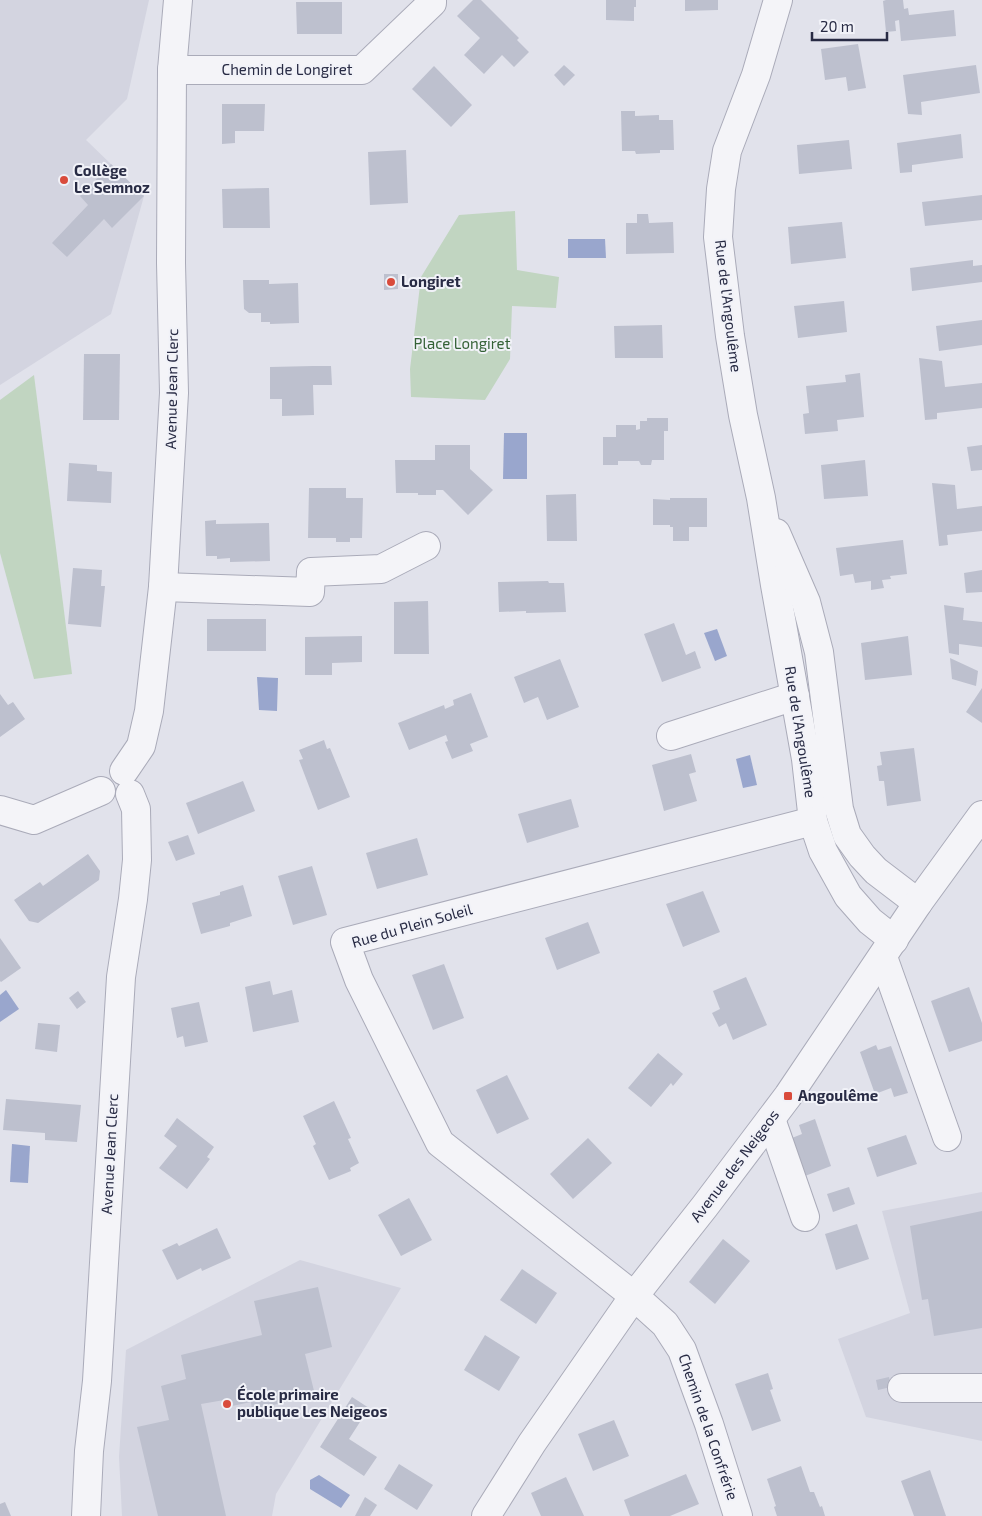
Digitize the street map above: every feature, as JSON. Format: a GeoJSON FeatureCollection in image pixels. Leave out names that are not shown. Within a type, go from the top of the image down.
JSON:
{"type":"FeatureCollection","features":[{"type":"Feature","properties":{"kind":"street","name":"Avenue Jean Clerc"},"geometry":{"type":"LineString","coordinates":[[86,1516],[88,1451],[97,1381],[121,977],[137,860],[136,809],[127,782],[141,746],[149,711],[163,586],[174,393],[171,263],[172,70],[178,0]]}},
{"type":"Feature","properties":{"kind":"street","name":"Chemin de Longiret"},"geometry":{"type":"LineString","coordinates":[[172,70],[362,70],[432,3],[432,0]]}},
{"type":"Feature","properties":{"kind":"street","name":"Rue de l'Angoulême"},"geometry":{"type":"LineString","coordinates":[[778,0],[756,75],[727,151],[721,189],[718,237],[730,336],[761,498],[806,759],[814,821],[823,852],[848,896],[870,921],[888,949]]}},
{"type":"Feature","properties":{"kind":"street","name":"Rue de l'Angoulême"},"geometry":{"type":"LineString","coordinates":[[761,498],[806,602],[819,652],[839,809],[847,835],[876,871],[918,903]]}},
{"type":"Feature","properties":{"kind":"street"},"geometry":{"type":"LineString","coordinates":[[163,586],[310,592],[311,572],[381,569],[426,546]]}},
{"type":"Feature","properties":{"kind":"street"},"geometry":{"type":"LineString","coordinates":[[671,736],[794,696]]}},
{"type":"Feature","properties":{"kind":"street"},"geometry":{"type":"LineString","coordinates":[[0,810],[34,820],[101,791],[100,783],[103,776],[109,770],[116,768],[127,782]]}},
{"type":"Feature","properties":{"kind":"street","name":"Avenue des Neigeos"},"geometry":{"type":"LineString","coordinates":[[486,1516],[532,1443],[634,1296],[706,1206],[771,1119],[918,903],[982,815]]}},
{"type":"Feature","properties":{"kind":"street","name":"Rue du Plein Soleil"},"geometry":{"type":"LineString","coordinates":[[634,1296],[440,1143],[359,980],[345,942],[814,821]]}},
{"type":"Feature","properties":{"kind":"street"},"geometry":{"type":"LineString","coordinates":[[888,949],[947,1138]]}},
{"type":"Feature","properties":{"kind":"street"},"geometry":{"type":"LineString","coordinates":[[771,1119],[804,1217]]}},
{"type":"Feature","properties":{"kind":"street","name":"Chemin de la Confrérie"},"geometry":{"type":"LineString","coordinates":[[634,1296],[664,1324],[682,1350],[709,1424],[738,1516]]}},
{"type":"Feature","properties":{"kind":"street"},"geometry":{"type":"LineString","coordinates":[[902,1388],[982,1388]]}},
{"type":"Feature","properties":{"kind":"shaded area","name":"Collège Le Semnoz"},"geometry":{"type":"Polygon","coordinates":[[[0,0],[149,0],[127,99],[86,140],[144,196],[111,314],[0,385],[0,0]]]}},
{"type":"Feature","properties":{"kind":"shaded area"},"geometry":{"type":"Polygon","coordinates":[[[982,1192],[982,1441],[866,1417],[838,1339],[910,1313],[882,1211],[982,1192]]]}},
{"type":"Feature","properties":{"kind":"shaded area","name":"École primaire publique Les Neigeos"},"geometry":{"type":"Polygon","coordinates":[[[300,1260],[401,1288],[276,1494],[272,1516],[122,1516],[119,1457],[126,1350],[300,1260]]]}},
{"type":"Feature","properties":{"kind":"green space","name":"Place Longiret"},"geometry":{"type":"Polygon","coordinates":[[[515,211],[517,270],[559,277],[556,308],[512,306],[510,359],[485,400],[411,397],[410,369],[421,277],[459,215],[515,211]]]}},
{"type":"Feature","properties":{"kind":"green space"},"geometry":{"type":"Polygon","coordinates":[[[34,375],[72,674],[34,679],[0,553],[0,400],[34,375]]]}},
{"type":"Feature","properties":{"kind":"water"},"geometry":{"type":"Polygon","coordinates":[[[568,239],[605,239],[606,258],[568,258],[568,239]]]}},
{"type":"Feature","properties":{"kind":"water"},"geometry":{"type":"Polygon","coordinates":[[[504,433],[527,433],[527,479],[503,479],[504,433]]]}},
{"type":"Feature","properties":{"kind":"water"},"geometry":{"type":"Polygon","coordinates":[[[717,629],[727,656],[715,661],[704,633],[717,629]]]}},
{"type":"Feature","properties":{"kind":"water"},"geometry":{"type":"Polygon","coordinates":[[[257,677],[278,678],[277,711],[259,710],[257,677]]]}},
{"type":"Feature","properties":{"kind":"water"},"geometry":{"type":"Polygon","coordinates":[[[750,755],[757,785],[743,788],[736,759],[750,755]]]}},
{"type":"Feature","properties":{"kind":"water"},"geometry":{"type":"Polygon","coordinates":[[[6,990],[19,1009],[0,1022],[0,995],[6,990]]]}},
{"type":"Feature","properties":{"kind":"water"},"geometry":{"type":"Polygon","coordinates":[[[12,1144],[30,1146],[28,1183],[10,1182],[12,1144]]]}},
{"type":"Feature","properties":{"kind":"water"},"geometry":{"type":"Polygon","coordinates":[[[319,1475],[350,1495],[341,1508],[310,1489],[310,1480],[319,1475]]]}},
{"type":"Feature","properties":{"kind":"building"},"geometry":{"type":"Polygon","coordinates":[[[473,0],[481,0],[519,38],[517,40],[529,52],[514,67],[502,55],[484,74],[464,55],[480,38],[457,16],[473,0]]]}},
{"type":"Feature","properties":{"kind":"building"},"geometry":{"type":"Polygon","coordinates":[[[606,0],[636,0],[634,21],[606,20],[606,0]]]}},
{"type":"Feature","properties":{"kind":"building"},"geometry":{"type":"Polygon","coordinates":[[[685,0],[718,0],[718,10],[685,11],[685,0]]]}},
{"type":"Feature","properties":{"kind":"building"},"geometry":{"type":"Polygon","coordinates":[[[903,0],[904,9],[908,8],[909,15],[954,10],[956,36],[901,41],[899,20],[895,21],[896,31],[886,32],[883,1],[903,0]]]}},
{"type":"Feature","properties":{"kind":"building"},"geometry":{"type":"Polygon","coordinates":[[[296,2],[342,2],[342,34],[297,34],[296,2]]]}},
{"type":"Feature","properties":{"kind":"building"},"geometry":{"type":"Polygon","coordinates":[[[858,44],[866,88],[848,91],[846,77],[825,80],[821,49],[858,44]]]}},
{"type":"Feature","properties":{"kind":"building"},"geometry":{"type":"Polygon","coordinates":[[[564,65],[575,75],[564,86],[554,75],[564,65]]]}},
{"type":"Feature","properties":{"kind":"building"},"geometry":{"type":"Polygon","coordinates":[[[976,65],[980,93],[921,102],[922,115],[908,114],[903,75],[976,65]]]}},
{"type":"Feature","properties":{"kind":"building"},"geometry":{"type":"Polygon","coordinates":[[[434,66],[472,105],[451,127],[412,89],[434,66]]]}},
{"type":"Feature","properties":{"kind":"building"},"geometry":{"type":"Polygon","coordinates":[[[222,104],[265,104],[264,131],[235,131],[235,143],[222,144],[222,104]]]}},
{"type":"Feature","properties":{"kind":"building"},"geometry":{"type":"Polygon","coordinates":[[[621,111],[635,111],[635,116],[659,115],[659,120],[673,120],[674,150],[660,150],[660,153],[636,154],[635,151],[622,151],[621,111]]]}},
{"type":"Feature","properties":{"kind":"building"},"geometry":{"type":"Polygon","coordinates":[[[961,134],[963,158],[912,165],[912,172],[900,173],[897,143],[961,134]]]}},
{"type":"Feature","properties":{"kind":"building"},"geometry":{"type":"Polygon","coordinates":[[[849,140],[852,169],[799,174],[797,145],[849,140]]]}},
{"type":"Feature","properties":{"kind":"building"},"geometry":{"type":"Polygon","coordinates":[[[406,150],[408,203],[370,205],[368,152],[406,150]]]}},
{"type":"Feature","properties":{"kind":"building"},"geometry":{"type":"Polygon","coordinates":[[[111,164],[144,196],[112,228],[104,219],[67,257],[52,243],[88,205],[80,196],[111,164]]]}},
{"type":"Feature","properties":{"kind":"building"},"geometry":{"type":"Polygon","coordinates":[[[269,188],[270,228],[223,228],[222,189],[269,188]]]}},
{"type":"Feature","properties":{"kind":"building"},"geometry":{"type":"Polygon","coordinates":[[[982,195],[982,220],[925,226],[922,202],[982,195]]]}},
{"type":"Feature","properties":{"kind":"building"},"geometry":{"type":"Polygon","coordinates":[[[637,214],[648,214],[649,223],[673,222],[674,253],[626,254],[626,223],[637,223],[637,214]]]}},
{"type":"Feature","properties":{"kind":"building"},"geometry":{"type":"Polygon","coordinates":[[[842,222],[846,258],[791,264],[788,227],[842,222]]]}},
{"type":"Feature","properties":{"kind":"building"},"geometry":{"type":"Polygon","coordinates":[[[973,260],[973,266],[982,265],[982,282],[912,291],[910,268],[973,260]]]}},
{"type":"Feature","properties":{"kind":"building","name":"Longiret"},"geometry":{"type":"Polygon","coordinates":[[[384,274],[398,274],[398,289],[384,290],[384,274]]]}},
{"type":"Feature","properties":{"kind":"building"},"geometry":{"type":"Polygon","coordinates":[[[243,280],[269,280],[269,284],[298,283],[299,323],[270,324],[270,322],[261,322],[261,313],[249,313],[244,309],[243,280]]]}},
{"type":"Feature","properties":{"kind":"building"},"geometry":{"type":"Polygon","coordinates":[[[844,301],[847,332],[798,338],[794,306],[844,301]]]}},
{"type":"Feature","properties":{"kind":"building"},"geometry":{"type":"Polygon","coordinates":[[[982,320],[982,345],[939,351],[936,326],[982,320]]]}},
{"type":"Feature","properties":{"kind":"building"},"geometry":{"type":"Polygon","coordinates":[[[662,325],[663,358],[615,358],[614,326],[662,325]]]}},
{"type":"Feature","properties":{"kind":"building"},"geometry":{"type":"Polygon","coordinates":[[[84,354],[120,354],[119,420],[83,420],[84,354]]]}},
{"type":"Feature","properties":{"kind":"building"},"geometry":{"type":"Polygon","coordinates":[[[919,358],[942,361],[945,387],[982,383],[982,408],[937,413],[937,419],[925,420],[919,358]]]}},
{"type":"Feature","properties":{"kind":"building"},"geometry":{"type":"Polygon","coordinates":[[[331,366],[332,385],[313,385],[314,415],[282,416],[282,399],[270,399],[270,367],[331,366]]]}},
{"type":"Feature","properties":{"kind":"building"},"geometry":{"type":"Polygon","coordinates":[[[860,373],[864,417],[837,420],[838,431],[805,434],[803,414],[809,413],[806,386],[846,382],[845,375],[860,373]]]}},
{"type":"Feature","properties":{"kind":"building"},"geometry":{"type":"Polygon","coordinates":[[[647,418],[668,418],[668,431],[664,431],[664,460],[652,460],[651,465],[641,465],[639,461],[618,461],[618,465],[603,465],[603,437],[616,437],[616,425],[636,425],[636,430],[640,429],[640,421],[647,421],[647,418]]]}},
{"type":"Feature","properties":{"kind":"building"},"geometry":{"type":"Polygon","coordinates":[[[435,445],[470,445],[470,469],[493,490],[468,515],[443,490],[436,490],[436,495],[396,493],[395,460],[435,460],[435,445]]]}},
{"type":"Feature","properties":{"kind":"building"},"geometry":{"type":"Polygon","coordinates":[[[982,445],[982,470],[971,471],[967,447],[982,445]]]}},
{"type":"Feature","properties":{"kind":"building"},"geometry":{"type":"Polygon","coordinates":[[[865,460],[868,496],[824,499],[821,465],[865,460]]]}},
{"type":"Feature","properties":{"kind":"building"},"geometry":{"type":"Polygon","coordinates":[[[69,463],[97,465],[97,471],[112,472],[111,503],[67,501],[69,463]]]}},
{"type":"Feature","properties":{"kind":"building"},"geometry":{"type":"Polygon","coordinates":[[[932,483],[955,485],[957,509],[982,506],[982,531],[947,535],[948,545],[939,546],[932,483]]]}},
{"type":"Feature","properties":{"kind":"building"},"geometry":{"type":"Polygon","coordinates":[[[309,488],[346,488],[346,498],[363,498],[362,538],[350,538],[350,542],[336,542],[336,538],[308,538],[309,488]]]}},
{"type":"Feature","properties":{"kind":"building"},"geometry":{"type":"Polygon","coordinates":[[[576,494],[577,541],[547,541],[546,495],[576,494]]]}},
{"type":"Feature","properties":{"kind":"building"},"geometry":{"type":"Polygon","coordinates":[[[670,498],[707,498],[707,527],[689,527],[689,541],[673,541],[673,527],[670,527],[670,525],[653,525],[653,499],[670,500],[670,498]]]}},
{"type":"Feature","properties":{"kind":"building"},"geometry":{"type":"Polygon","coordinates":[[[216,520],[216,524],[269,523],[270,561],[230,562],[230,558],[217,559],[217,556],[206,556],[205,521],[216,520]]]}},
{"type":"Feature","properties":{"kind":"building"},"geometry":{"type":"Polygon","coordinates":[[[903,540],[907,574],[890,576],[891,579],[882,580],[884,588],[871,590],[871,581],[855,583],[853,574],[840,576],[836,548],[903,540]]]}},
{"type":"Feature","properties":{"kind":"building"},"geometry":{"type":"Polygon","coordinates":[[[73,568],[102,570],[101,586],[105,586],[101,627],[68,624],[73,568]]]}},
{"type":"Feature","properties":{"kind":"building"},"geometry":{"type":"Polygon","coordinates":[[[982,570],[982,592],[966,593],[964,573],[982,570]]]}},
{"type":"Feature","properties":{"kind":"building"},"geometry":{"type":"Polygon","coordinates":[[[548,581],[549,583],[564,583],[566,612],[499,612],[498,582],[548,581]]]}},
{"type":"Feature","properties":{"kind":"building"},"geometry":{"type":"Polygon","coordinates":[[[428,601],[429,654],[394,654],[394,602],[428,601]]]}},
{"type":"Feature","properties":{"kind":"building"},"geometry":{"type":"Polygon","coordinates":[[[944,605],[964,608],[963,620],[982,622],[982,647],[959,644],[959,655],[949,653],[944,605]]]}},
{"type":"Feature","properties":{"kind":"building"},"geometry":{"type":"Polygon","coordinates":[[[207,619],[266,619],[266,651],[207,651],[207,619]]]}},
{"type":"Feature","properties":{"kind":"building"},"geometry":{"type":"Polygon","coordinates":[[[674,623],[686,655],[695,651],[701,668],[662,682],[644,634],[674,623]]]}},
{"type":"Feature","properties":{"kind":"building"},"geometry":{"type":"Polygon","coordinates":[[[362,636],[362,662],[332,663],[332,675],[305,675],[305,637],[362,636]]]}},
{"type":"Feature","properties":{"kind":"building"},"geometry":{"type":"Polygon","coordinates":[[[908,636],[912,675],[865,680],[861,643],[908,636]]]}},
{"type":"Feature","properties":{"kind":"building"},"geometry":{"type":"Polygon","coordinates":[[[950,658],[978,671],[976,686],[952,679],[950,658]]]}},
{"type":"Feature","properties":{"kind":"building"},"geometry":{"type":"Polygon","coordinates":[[[560,659],[579,707],[547,720],[538,697],[524,703],[514,677],[560,659]]]}},
{"type":"Feature","properties":{"kind":"building"},"geometry":{"type":"Polygon","coordinates":[[[982,688],[982,723],[966,712],[982,688]]]}},
{"type":"Feature","properties":{"kind":"building"},"geometry":{"type":"Polygon","coordinates":[[[471,693],[488,737],[470,744],[473,751],[452,759],[445,742],[448,741],[446,735],[409,750],[398,723],[444,705],[445,709],[454,705],[453,700],[471,693]]]}},
{"type":"Feature","properties":{"kind":"building"},"geometry":{"type":"Polygon","coordinates":[[[0,694],[8,705],[13,702],[25,719],[0,737],[0,694]]]}},
{"type":"Feature","properties":{"kind":"building"},"geometry":{"type":"Polygon","coordinates":[[[324,740],[327,749],[330,748],[350,797],[318,810],[299,760],[303,759],[299,750],[324,740]]]}},
{"type":"Feature","properties":{"kind":"building"},"geometry":{"type":"Polygon","coordinates":[[[914,748],[921,801],[887,806],[884,781],[879,781],[877,766],[882,765],[880,752],[914,748]]]}},
{"type":"Feature","properties":{"kind":"building"},"geometry":{"type":"Polygon","coordinates":[[[691,754],[696,772],[689,774],[697,801],[664,811],[652,765],[691,754]]]}},
{"type":"Feature","properties":{"kind":"building"},"geometry":{"type":"Polygon","coordinates":[[[243,781],[255,811],[198,834],[186,803],[243,781]]]}},
{"type":"Feature","properties":{"kind":"building"},"geometry":{"type":"Polygon","coordinates":[[[571,799],[579,827],[527,843],[518,814],[571,799]]]}},
{"type":"Feature","properties":{"kind":"building"},"geometry":{"type":"Polygon","coordinates":[[[188,835],[195,854],[176,861],[168,842],[188,835]]]}},
{"type":"Feature","properties":{"kind":"building"},"geometry":{"type":"Polygon","coordinates":[[[417,838],[428,875],[377,889],[366,853],[417,838]]]}},
{"type":"Feature","properties":{"kind":"building"},"geometry":{"type":"Polygon","coordinates":[[[88,854],[100,871],[99,880],[38,923],[29,921],[14,900],[40,882],[43,886],[88,854]]]}},
{"type":"Feature","properties":{"kind":"building"},"geometry":{"type":"Polygon","coordinates":[[[312,866],[327,915],[293,925],[278,876],[312,866]]]}},
{"type":"Feature","properties":{"kind":"building"},"geometry":{"type":"Polygon","coordinates":[[[243,885],[252,916],[230,923],[230,926],[201,934],[192,903],[220,895],[220,892],[243,885]]]}},
{"type":"Feature","properties":{"kind":"building"},"geometry":{"type":"Polygon","coordinates":[[[703,891],[720,932],[683,947],[666,904],[703,891]]]}},
{"type":"Feature","properties":{"kind":"building"},"geometry":{"type":"Polygon","coordinates":[[[588,922],[600,953],[557,970],[545,938],[588,922]]]}},
{"type":"Feature","properties":{"kind":"building"},"geometry":{"type":"Polygon","coordinates":[[[0,938],[21,968],[1,982],[0,981],[0,938]]]}},
{"type":"Feature","properties":{"kind":"building"},"geometry":{"type":"Polygon","coordinates":[[[444,964],[464,1018],[433,1030],[412,975],[444,964]]]}},
{"type":"Feature","properties":{"kind":"building"},"geometry":{"type":"Polygon","coordinates":[[[746,977],[767,1025],[733,1040],[726,1023],[719,1027],[712,1013],[720,1009],[713,991],[746,977]]]}},
{"type":"Feature","properties":{"kind":"building"},"geometry":{"type":"Polygon","coordinates":[[[270,981],[273,995],[292,990],[299,1022],[253,1032],[245,987],[270,981]]]}},
{"type":"Feature","properties":{"kind":"building"},"geometry":{"type":"Polygon","coordinates":[[[969,987],[982,1023],[982,1041],[949,1052],[931,1001],[969,987]]]}},
{"type":"Feature","properties":{"kind":"building"},"geometry":{"type":"Polygon","coordinates":[[[78,991],[86,1002],[77,1009],[69,998],[78,991]]]}},
{"type":"Feature","properties":{"kind":"building"},"geometry":{"type":"Polygon","coordinates":[[[199,1002],[208,1042],[185,1047],[183,1036],[177,1038],[171,1008],[199,1002]]]}},
{"type":"Feature","properties":{"kind":"building"},"geometry":{"type":"Polygon","coordinates":[[[38,1023],[60,1025],[57,1052],[35,1049],[38,1023]]]}},
{"type":"Feature","properties":{"kind":"building"},"geometry":{"type":"Polygon","coordinates":[[[876,1045],[878,1050],[891,1046],[908,1093],[894,1097],[891,1088],[875,1094],[860,1052],[876,1045]]]}},
{"type":"Feature","properties":{"kind":"building"},"geometry":{"type":"Polygon","coordinates":[[[658,1053],[683,1074],[673,1086],[671,1083],[651,1107],[628,1088],[658,1053]]]}},
{"type":"Feature","properties":{"kind":"building"},"geometry":{"type":"Polygon","coordinates":[[[507,1075],[529,1119],[497,1134],[476,1090],[507,1075]]]}},
{"type":"Feature","properties":{"kind":"building"},"geometry":{"type":"Polygon","coordinates":[[[6,1099],[81,1105],[77,1142],[45,1140],[45,1133],[3,1130],[6,1099]]]}},
{"type":"Feature","properties":{"kind":"building"},"geometry":{"type":"Polygon","coordinates":[[[334,1101],[351,1138],[348,1139],[359,1163],[350,1168],[351,1171],[329,1180],[313,1146],[316,1144],[303,1116],[334,1101]]]}},
{"type":"Feature","properties":{"kind":"building"},"geometry":{"type":"Polygon","coordinates":[[[177,1118],[214,1147],[207,1157],[210,1159],[187,1189],[159,1168],[177,1146],[164,1136],[177,1118]]]}},
{"type":"Feature","properties":{"kind":"building"},"geometry":{"type":"Polygon","coordinates":[[[815,1119],[831,1166],[805,1176],[792,1138],[802,1134],[799,1125],[815,1119]]]}},
{"type":"Feature","properties":{"kind":"building"},"geometry":{"type":"Polygon","coordinates":[[[906,1135],[917,1164],[877,1177],[867,1148],[906,1135]]]}},
{"type":"Feature","properties":{"kind":"building"},"geometry":{"type":"Polygon","coordinates":[[[588,1138],[612,1163],[573,1199],[550,1174],[588,1138]]]}},
{"type":"Feature","properties":{"kind":"building"},"geometry":{"type":"Polygon","coordinates":[[[849,1187],[855,1204],[833,1212],[827,1194],[849,1187]]]}},
{"type":"Feature","properties":{"kind":"building"},"geometry":{"type":"Polygon","coordinates":[[[409,1198],[432,1240],[401,1256],[378,1215],[409,1198]]]}},
{"type":"Feature","properties":{"kind":"building"},"geometry":{"type":"Polygon","coordinates":[[[982,1211],[982,1328],[934,1336],[928,1299],[922,1300],[910,1226],[982,1211]]]}},
{"type":"Feature","properties":{"kind":"building"},"geometry":{"type":"Polygon","coordinates":[[[857,1224],[869,1259],[836,1270],[825,1234],[857,1224]]]}},
{"type":"Feature","properties":{"kind":"building"},"geometry":{"type":"Polygon","coordinates":[[[217,1228],[231,1258],[202,1271],[201,1268],[177,1280],[162,1250],[177,1243],[179,1246],[217,1228]]]}},
{"type":"Feature","properties":{"kind":"building"},"geometry":{"type":"Polygon","coordinates":[[[723,1239],[750,1261],[715,1304],[689,1282],[723,1239]]]}},
{"type":"Feature","properties":{"kind":"building"},"geometry":{"type":"Polygon","coordinates":[[[522,1269],[557,1293],[536,1324],[500,1300],[522,1269]]]}},
{"type":"Feature","properties":{"kind":"building"},"geometry":{"type":"Polygon","coordinates":[[[318,1287],[332,1347],[305,1354],[315,1395],[252,1410],[251,1402],[232,1406],[230,1399],[201,1404],[226,1516],[158,1516],[137,1427],[169,1420],[161,1386],[186,1379],[181,1355],[262,1335],[254,1301],[318,1287]]]}},
{"type":"Feature","properties":{"kind":"building"},"geometry":{"type":"Polygon","coordinates":[[[485,1335],[520,1357],[499,1391],[464,1370],[485,1335]]]}},
{"type":"Feature","properties":{"kind":"building"},"geometry":{"type":"Polygon","coordinates":[[[768,1373],[773,1389],[770,1390],[781,1421],[752,1431],[735,1384],[768,1373]]]}},
{"type":"Feature","properties":{"kind":"building"},"geometry":{"type":"Polygon","coordinates":[[[889,1377],[891,1387],[878,1390],[876,1380],[889,1377]]]}},
{"type":"Feature","properties":{"kind":"building"},"geometry":{"type":"Polygon","coordinates":[[[352,1397],[369,1408],[349,1439],[377,1457],[364,1476],[320,1447],[352,1397]]]}},
{"type":"Feature","properties":{"kind":"building"},"geometry":{"type":"Polygon","coordinates":[[[614,1420],[629,1456],[593,1471],[578,1434],[614,1420]]]}},
{"type":"Feature","properties":{"kind":"building"},"geometry":{"type":"Polygon","coordinates":[[[399,1464],[433,1485],[417,1510],[384,1489],[399,1464]]]}},
{"type":"Feature","properties":{"kind":"building"},"geometry":{"type":"Polygon","coordinates":[[[801,1466],[810,1492],[814,1492],[825,1516],[777,1516],[774,1507],[776,1506],[767,1479],[801,1466]]]}},
{"type":"Feature","properties":{"kind":"building"},"geometry":{"type":"Polygon","coordinates":[[[930,1470],[946,1516],[914,1516],[901,1481],[930,1470]]]}},
{"type":"Feature","properties":{"kind":"building"},"geometry":{"type":"Polygon","coordinates":[[[686,1474],[699,1504],[670,1516],[630,1516],[624,1500],[686,1474]]]}},
{"type":"Feature","properties":{"kind":"building"},"geometry":{"type":"Polygon","coordinates":[[[566,1477],[584,1516],[541,1516],[531,1493],[566,1477]]]}},
{"type":"Feature","properties":{"kind":"building"},"geometry":{"type":"Polygon","coordinates":[[[365,1497],[377,1505],[370,1516],[355,1516],[365,1497]]]}},
{"type":"Feature","properties":{"kind":"building"},"geometry":{"type":"Polygon","coordinates":[[[5,1502],[11,1516],[0,1516],[0,1504],[5,1502]]]}},
{"type":"Feature","properties":{"kind":"place","name":"Collège Le Semnoz"},"geometry":{"type":"Point","coordinates":[64,180]}},
{"type":"Feature","properties":{"kind":"place","name":"Longiret"},"geometry":{"type":"Point","coordinates":[391,282]}},
{"type":"Feature","properties":{"kind":"place","name":"Angoulême"},"geometry":{"type":"Point","coordinates":[788,1096]}},
{"type":"Feature","properties":{"kind":"place","name":"École primaire publique Les Neigeos"},"geometry":{"type":"Point","coordinates":[227,1404]}}]}
